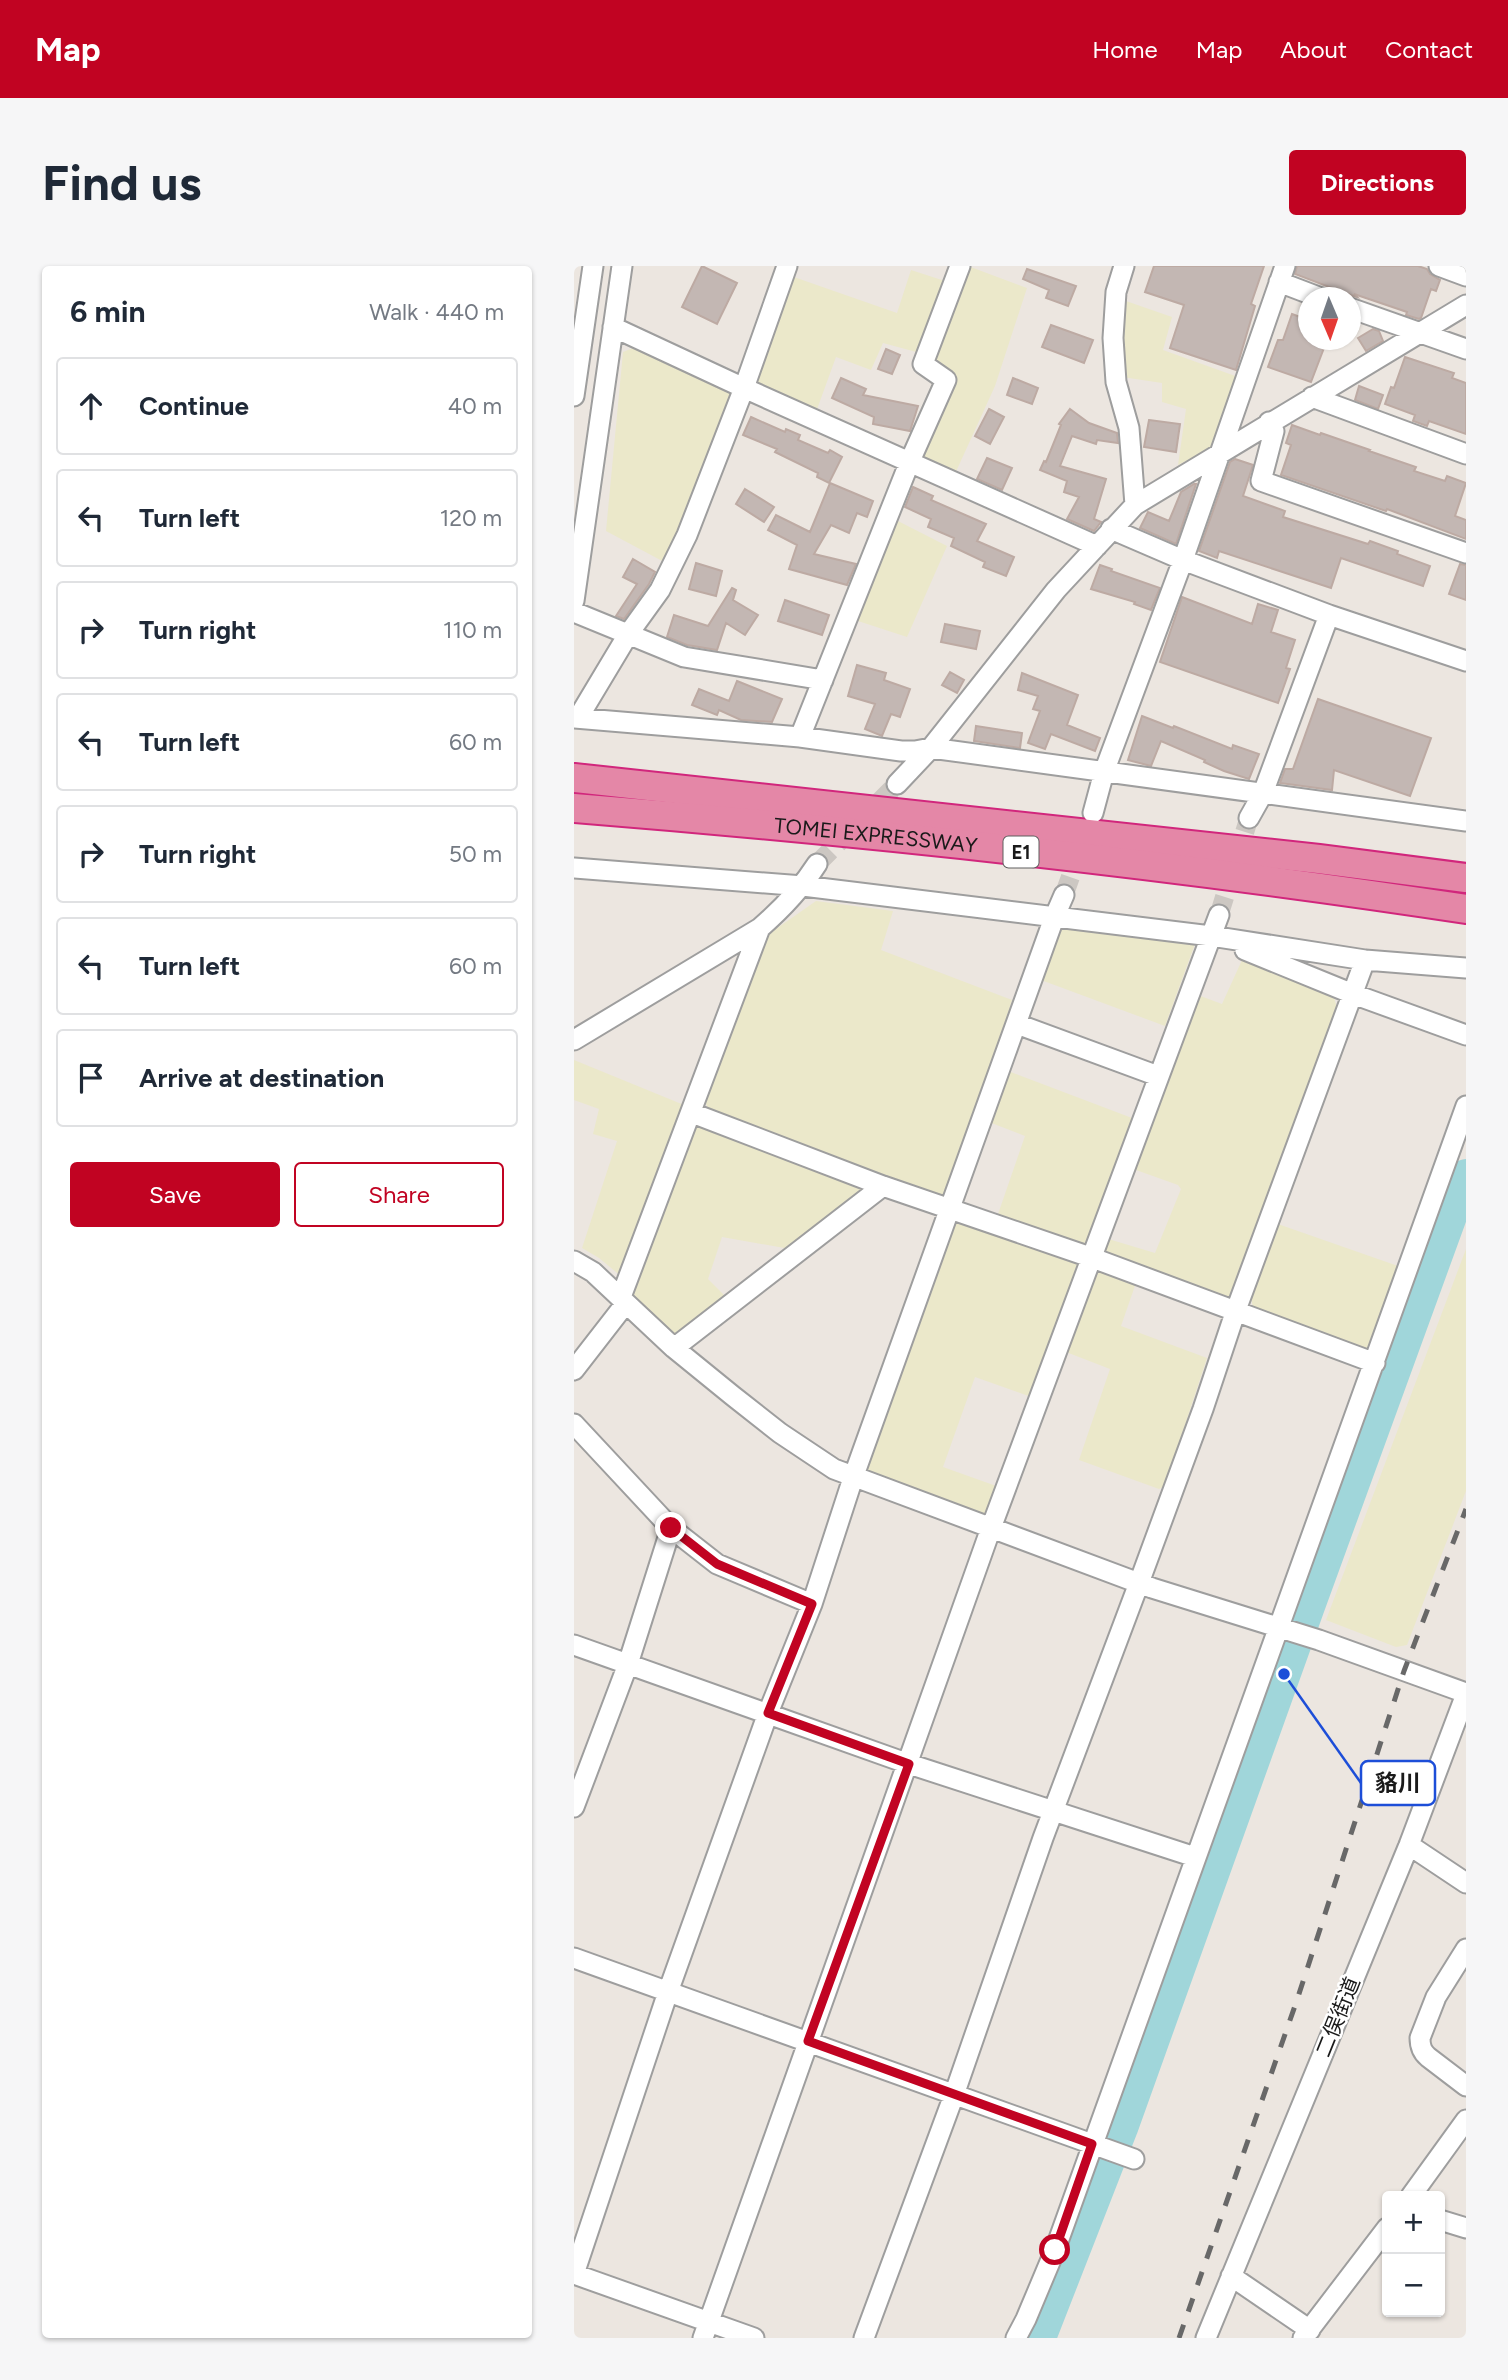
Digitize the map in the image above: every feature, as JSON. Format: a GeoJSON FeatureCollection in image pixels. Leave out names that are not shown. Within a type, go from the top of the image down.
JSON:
{"type":"FeatureCollection","features":[{"type":"Feature","properties":{"kind":"highway","name":"TOMEI EXPRESSWAY"},"geometry":{"type":"LineString","coordinates":[[574,778],[1306,857],[1466,878]]}},
{"type":"Feature","properties":{"kind":"highway","name":"TOMEI EXPRESSWAY"},"geometry":{"type":"LineString","coordinates":[[574,808],[787,825],[1308,885],[1466,909]]}},
{"type":"Feature","properties":{"kind":"street"},"geometry":{"type":"LineString","coordinates":[[574,396],[577,345],[593,266]]}},
{"type":"Feature","properties":{"kind":"street"},"geometry":{"type":"LineString","coordinates":[[574,601],[622,266]]}},
{"type":"Feature","properties":{"kind":"street"},"geometry":{"type":"LineString","coordinates":[[786,266],[744,388],[687,535],[660,590],[629,633],[576,718],[800,737],[901,751],[931,748],[1466,821]]}},
{"type":"Feature","properties":{"kind":"street"},"geometry":{"type":"LineString","coordinates":[[800,737],[910,461],[946,380],[923,365],[960,266]]}},
{"type":"Feature","properties":{"kind":"street"},"geometry":{"type":"LineString","coordinates":[[1124,266],[1116,292],[1116,382],[1129,428],[1135,505]]}},
{"type":"Feature","properties":{"kind":"street"},"geometry":{"type":"LineString","coordinates":[[1439,266],[1466,276]]}},
{"type":"Feature","properties":{"kind":"street"},"geometry":{"type":"LineString","coordinates":[[1094,813],[1104,772],[1183,561],[1282,274],[1303,287]]}},
{"type":"Feature","properties":{"kind":"street"},"geometry":{"type":"LineString","coordinates":[[897,784],[931,748],[1056,590],[1135,505],[1466,305]]}},
{"type":"Feature","properties":{"kind":"street"},"geometry":{"type":"LineString","coordinates":[[1361,312],[1466,349]]}},
{"type":"Feature","properties":{"kind":"street"},"geometry":{"type":"LineString","coordinates":[[613,327],[1097,546]]}},
{"type":"Feature","properties":{"kind":"street"},"geometry":{"type":"LineString","coordinates":[[1312,397],[1466,454]]}},
{"type":"Feature","properties":{"kind":"street"},"geometry":{"type":"LineString","coordinates":[[1269,422],[1274,431],[1261,481],[1466,553]]}},
{"type":"Feature","properties":{"kind":"street"},"geometry":{"type":"LineString","coordinates":[[1111,529],[1183,561],[1466,662]]}},
{"type":"Feature","properties":{"kind":"street"},"geometry":{"type":"LineString","coordinates":[[574,612],[684,657],[823,680]]}},
{"type":"Feature","properties":{"kind":"street"},"geometry":{"type":"LineString","coordinates":[[1249,818],[1263,793],[1329,615]]}},
{"type":"Feature","properties":{"kind":"street"},"geometry":{"type":"LineString","coordinates":[[574,1040],[760,928],[787,904],[817,864]]}},
{"type":"Feature","properties":{"kind":"street"},"geometry":{"type":"LineString","coordinates":[[574,868],[803,886],[1216,938],[1365,960],[1466,968]]}},
{"type":"Feature","properties":{"kind":"street"},"geometry":{"type":"LineString","coordinates":[[754,2338],[706,2330],[574,2274],[668,1992],[768,1713],[812,1604],[853,1478],[1054,918],[1065,895]]}},
{"type":"Feature","properties":{"kind":"street"},"geometry":{"type":"LineString","coordinates":[[691,2338],[706,2330],[991,1528],[1158,1076],[1216,938],[1219,915]]}},
{"type":"Feature","properties":{"kind":"street"},"geometry":{"type":"LineString","coordinates":[[574,1370],[623,1300],[760,928]]}},
{"type":"Feature","properties":{"kind":"street"},"geometry":{"type":"LineString","coordinates":[[1216,938],[1353,994],[1466,1035]]}},
{"type":"Feature","properties":{"kind":"street"},"geometry":{"type":"LineString","coordinates":[[864,2338],[954,2095],[1054,1809],[1203,1409],[1236,1310],[1365,960]]}},
{"type":"Feature","properties":{"kind":"street"},"geometry":{"type":"LineString","coordinates":[[1017,1024],[1158,1076]]}},
{"type":"Feature","properties":{"kind":"street"},"geometry":{"type":"LineString","coordinates":[[1016,2338],[1055,2250],[1466,1106]]}},
{"type":"Feature","properties":{"kind":"street"},"geometry":{"type":"LineString","coordinates":[[692,1113],[883,1186],[1090,1257],[1375,1363]]}},
{"type":"Feature","properties":{"kind":"street"},"geometry":{"type":"LineString","coordinates":[[674,1348],[883,1186]]}},
{"type":"Feature","properties":{"kind":"street"},"geometry":{"type":"LineString","coordinates":[[574,1261],[593,1272],[674,1348],[780,1433],[816,1459],[853,1478],[1139,1583],[1319,1640],[1466,1693]]}},
{"type":"Feature","properties":{"kind":"street"},"geometry":{"type":"LineString","coordinates":[[574,1424],[671,1528],[717,1564],[812,1604]]}},
{"type":"Feature","properties":{"kind":"street"},"geometry":{"type":"LineString","coordinates":[[574,1804],[628,1664],[671,1528]]}},
{"type":"Feature","properties":{"kind":"street"},"geometry":{"type":"LineString","coordinates":[[574,1645],[909,1764],[1195,1857]]}},
{"type":"Feature","properties":{"kind":"street","name":"二俣街道"},"geometry":{"type":"LineString","coordinates":[[1206,2338],[1409,1845],[1466,1693]]}},
{"type":"Feature","properties":{"kind":"street"},"geometry":{"type":"LineString","coordinates":[[1409,1845],[1466,1883]]}},
{"type":"Feature","properties":{"kind":"street"},"geometry":{"type":"LineString","coordinates":[[1466,1949],[1436,1997],[1420,2038],[1423,2053],[1466,2086]]}},
{"type":"Feature","properties":{"kind":"street"},"geometry":{"type":"LineString","coordinates":[[574,1958],[1134,2160]]}},
{"type":"Feature","properties":{"kind":"street"},"geometry":{"type":"LineString","coordinates":[[1415,2191],[1466,2120]]}},
{"type":"Feature","properties":{"kind":"street"},"geometry":{"type":"LineString","coordinates":[[1445,2222],[1466,2228]]}},
{"type":"Feature","properties":{"kind":"street"},"geometry":{"type":"LineString","coordinates":[[1231,2276],[1306,2334],[1382,2235]]}},
{"type":"Feature","properties":{"kind":"shaded area"},"geometry":{"type":"Polygon","coordinates":[[[968,266],[1027,288],[995,386],[954,476],[925,461],[921,452],[954,373],[934,358],[968,266]]]}},
{"type":"Feature","properties":{"kind":"shaded area"},"geometry":{"type":"Polygon","coordinates":[[[911,270],[948,282],[920,353],[883,343],[871,370],[836,357],[816,412],[759,387],[756,375],[791,276],[897,313],[911,270]]]}},
{"type":"Feature","properties":{"kind":"shaded area"},"geometry":{"type":"Polygon","coordinates":[[[1126,301],[1172,317],[1163,350],[1238,377],[1215,446],[1178,465],[1186,409],[1162,402],[1162,383],[1122,377],[1121,328],[1126,301]]]}},
{"type":"Feature","properties":{"kind":"shaded area"},"geometry":{"type":"Polygon","coordinates":[[[633,348],[734,394],[666,563],[606,531],[623,352],[633,348]]]}},
{"type":"Feature","properties":{"kind":"shaded area"},"geometry":{"type":"Polygon","coordinates":[[[894,519],[947,546],[907,637],[855,620],[894,519]]]}},
{"type":"Feature","properties":{"kind":"shaded area"},"geometry":{"type":"Polygon","coordinates":[[[816,901],[893,911],[881,950],[1012,1000],[948,1200],[941,1201],[708,1109],[704,1098],[763,938],[816,901]]]}},
{"type":"Feature","properties":{"kind":"shaded area"},"geometry":{"type":"Polygon","coordinates":[[[1061,928],[1195,944],[1165,1026],[1041,980],[1061,928]]]}},
{"type":"Feature","properties":{"kind":"shaded area"},"geometry":{"type":"Polygon","coordinates":[[[1242,960],[1334,997],[1337,1009],[1233,1296],[1227,1299],[1109,1257],[1102,1247],[1105,1238],[1155,1253],[1181,1189],[1178,1185],[1136,1170],[1195,994],[1222,1004],[1242,960]]]}},
{"type":"Feature","properties":{"kind":"shaded area"},"geometry":{"type":"Polygon","coordinates":[[[574,1060],[684,1105],[622,1277],[582,1248],[617,1141],[593,1134],[599,1109],[574,1100],[574,1060]]]}},
{"type":"Feature","properties":{"kind":"shaded area"},"geometry":{"type":"Polygon","coordinates":[[[1008,1071],[1132,1118],[1088,1242],[1074,1245],[997,1217],[1025,1136],[989,1122],[1008,1071]]]}},
{"type":"Feature","properties":{"kind":"shaded area"},"geometry":{"type":"Polygon","coordinates":[[[693,1123],[872,1185],[790,1249],[722,1237],[708,1279],[729,1300],[682,1336],[675,1335],[632,1293],[693,1123]]]}},
{"type":"Feature","properties":{"kind":"shaded area"},"geometry":{"type":"Polygon","coordinates":[[[954,1220],[1078,1260],[1080,1266],[1034,1398],[975,1377],[943,1467],[999,1487],[989,1518],[870,1476],[864,1467],[954,1220]]]}},
{"type":"Feature","properties":{"kind":"shaded area"},"geometry":{"type":"Polygon","coordinates":[[[1275,1223],[1398,1266],[1369,1351],[1253,1307],[1250,1294],[1275,1223]]]}},
{"type":"Feature","properties":{"kind":"shaded area"},"geometry":{"type":"Polygon","coordinates":[[[1466,1249],[1466,1491],[1407,1645],[1396,1647],[1326,1620],[1466,1249]]]}},
{"type":"Feature","properties":{"kind":"shaded area"},"geometry":{"type":"Polygon","coordinates":[[[1095,1269],[1137,1280],[1121,1326],[1207,1358],[1165,1486],[1159,1489],[1079,1460],[1110,1369],[1066,1352],[1095,1269]]]}},
{"type":"Feature","properties":{"kind":"building"},"geometry":{"type":"Polygon","coordinates":[[[702,266],[737,283],[717,324],[682,307],[702,266]]]}},
{"type":"Feature","properties":{"kind":"building"},"geometry":{"type":"Polygon","coordinates":[[[1154,266],[1264,266],[1251,304],[1255,306],[1236,370],[1170,348],[1184,305],[1145,292],[1154,266]]]}},
{"type":"Feature","properties":{"kind":"building"},"geometry":{"type":"Polygon","coordinates":[[[1297,266],[1418,266],[1427,269],[1440,280],[1436,291],[1431,289],[1419,319],[1406,315],[1407,312],[1361,296],[1361,287],[1329,287],[1295,274],[1297,266]]]}},
{"type":"Feature","properties":{"kind":"building"},"geometry":{"type":"Polygon","coordinates":[[[1027,269],[1076,286],[1068,306],[1046,298],[1049,290],[1023,279],[1027,269]]]}},
{"type":"Feature","properties":{"kind":"building"},"geometry":{"type":"Polygon","coordinates":[[[1292,314],[1298,316],[1298,350],[1323,350],[1311,382],[1268,367],[1278,340],[1283,340],[1292,314]]]}},
{"type":"Feature","properties":{"kind":"building"},"geometry":{"type":"Polygon","coordinates":[[[1051,325],[1093,340],[1084,363],[1042,347],[1051,325]]]}},
{"type":"Feature","properties":{"kind":"building"},"geometry":{"type":"Polygon","coordinates":[[[1373,329],[1379,331],[1383,341],[1366,351],[1361,343],[1361,336],[1373,329]]]}},
{"type":"Feature","properties":{"kind":"building"},"geometry":{"type":"Polygon","coordinates":[[[886,349],[900,355],[892,374],[878,369],[886,349]]]}},
{"type":"Feature","properties":{"kind":"building"},"geometry":{"type":"Polygon","coordinates":[[[1405,357],[1454,373],[1452,378],[1466,383],[1466,434],[1429,421],[1427,426],[1413,421],[1415,415],[1385,404],[1405,357]]]}},
{"type":"Feature","properties":{"kind":"building"},"geometry":{"type":"Polygon","coordinates":[[[841,378],[866,389],[863,395],[918,406],[910,431],[873,424],[874,417],[832,398],[841,378]]]}},
{"type":"Feature","properties":{"kind":"building"},"geometry":{"type":"Polygon","coordinates":[[[1013,378],[1038,388],[1032,404],[1007,395],[1013,378]]]}},
{"type":"Feature","properties":{"kind":"building"},"geometry":{"type":"Polygon","coordinates":[[[1359,386],[1383,395],[1378,409],[1355,400],[1359,386]]]}},
{"type":"Feature","properties":{"kind":"building"},"geometry":{"type":"Polygon","coordinates":[[[989,409],[1004,417],[990,444],[975,436],[989,409]]]}},
{"type":"Feature","properties":{"kind":"building"},"geometry":{"type":"Polygon","coordinates":[[[1070,409],[1089,423],[1117,433],[1118,443],[1097,440],[1096,444],[1072,436],[1060,466],[1106,479],[1094,519],[1101,522],[1094,531],[1067,519],[1079,497],[1064,492],[1067,481],[1040,470],[1044,461],[1046,462],[1061,425],[1059,424],[1070,409]]]}},
{"type":"Feature","properties":{"kind":"building"},"geometry":{"type":"Polygon","coordinates":[[[751,417],[785,432],[786,429],[800,435],[798,440],[828,453],[830,450],[842,457],[829,483],[817,477],[818,473],[775,452],[777,449],[743,435],[751,417]]]}},
{"type":"Feature","properties":{"kind":"building"},"geometry":{"type":"Polygon","coordinates":[[[1149,420],[1180,424],[1176,452],[1144,447],[1149,420]]]}},
{"type":"Feature","properties":{"kind":"building"},"geometry":{"type":"Polygon","coordinates":[[[1292,425],[1416,467],[1414,471],[1445,481],[1447,476],[1466,483],[1455,516],[1466,520],[1466,539],[1387,509],[1386,511],[1281,475],[1291,445],[1286,443],[1292,425]]]}},
{"type":"Feature","properties":{"kind":"building"},"geometry":{"type":"Polygon","coordinates":[[[987,458],[1012,468],[1002,490],[977,479],[987,458]]]}},
{"type":"Feature","properties":{"kind":"building"},"geometry":{"type":"Polygon","coordinates":[[[1235,459],[1253,465],[1243,496],[1285,511],[1283,517],[1368,544],[1370,541],[1430,566],[1423,586],[1341,558],[1331,588],[1219,551],[1217,558],[1199,551],[1230,462],[1235,459]]]}},
{"type":"Feature","properties":{"kind":"building"},"geometry":{"type":"Polygon","coordinates":[[[830,483],[873,501],[867,517],[857,513],[849,533],[831,525],[814,554],[856,564],[847,585],[789,569],[797,545],[768,530],[776,515],[810,532],[830,483]]]}},
{"type":"Feature","properties":{"kind":"building"},"geometry":{"type":"Polygon","coordinates":[[[1194,484],[1176,544],[1140,528],[1148,512],[1169,521],[1181,492],[1194,484]]]}},
{"type":"Feature","properties":{"kind":"building"},"geometry":{"type":"Polygon","coordinates":[[[913,487],[933,496],[931,500],[986,524],[977,541],[1014,557],[1006,576],[983,567],[985,562],[951,546],[954,538],[928,527],[931,519],[905,507],[913,487]]]}},
{"type":"Feature","properties":{"kind":"building"},"geometry":{"type":"Polygon","coordinates":[[[745,489],[774,507],[764,522],[736,504],[745,489]]]}},
{"type":"Feature","properties":{"kind":"building"},"geometry":{"type":"Polygon","coordinates":[[[633,559],[655,572],[624,619],[616,616],[637,584],[623,577],[633,559]]]}},
{"type":"Feature","properties":{"kind":"building"},"geometry":{"type":"Polygon","coordinates":[[[696,563],[722,571],[716,596],[689,589],[696,563]]]}},
{"type":"Feature","properties":{"kind":"building"},"geometry":{"type":"Polygon","coordinates":[[[1460,564],[1466,565],[1466,600],[1449,594],[1460,564]]]}},
{"type":"Feature","properties":{"kind":"building"},"geometry":{"type":"Polygon","coordinates":[[[1100,565],[1160,588],[1151,610],[1134,604],[1135,602],[1091,589],[1100,565]]]}},
{"type":"Feature","properties":{"kind":"building"},"geometry":{"type":"Polygon","coordinates":[[[732,588],[736,590],[733,600],[758,615],[745,635],[726,623],[717,650],[687,645],[667,637],[674,615],[708,626],[732,588]]]}},
{"type":"Feature","properties":{"kind":"building"},"geometry":{"type":"Polygon","coordinates":[[[1182,597],[1252,624],[1258,604],[1278,610],[1271,632],[1295,640],[1286,668],[1290,669],[1278,703],[1160,662],[1182,597]]]}},
{"type":"Feature","properties":{"kind":"building"},"geometry":{"type":"Polygon","coordinates":[[[785,600],[829,615],[822,635],[778,621],[785,600]]]}},
{"type":"Feature","properties":{"kind":"building"},"geometry":{"type":"Polygon","coordinates":[[[945,624],[980,631],[976,649],[941,642],[945,624]]]}},
{"type":"Feature","properties":{"kind":"building"},"geometry":{"type":"Polygon","coordinates":[[[857,665],[886,673],[884,680],[910,689],[900,717],[891,714],[882,736],[865,729],[875,704],[848,696],[857,665]]]}},
{"type":"Feature","properties":{"kind":"building"},"geometry":{"type":"Polygon","coordinates":[[[950,672],[964,680],[957,693],[942,685],[950,672]]]}},
{"type":"Feature","properties":{"kind":"building"},"geometry":{"type":"Polygon","coordinates":[[[1022,673],[1078,695],[1067,725],[1100,738],[1095,751],[1051,734],[1045,749],[1028,743],[1040,711],[1033,709],[1038,696],[1018,690],[1022,673]]]}},
{"type":"Feature","properties":{"kind":"building"},"geometry":{"type":"Polygon","coordinates":[[[737,681],[782,699],[772,722],[741,720],[719,710],[717,715],[692,705],[699,689],[729,701],[737,681]]]}},
{"type":"Feature","properties":{"kind":"building"},"geometry":{"type":"Polygon","coordinates":[[[1318,699],[1431,738],[1410,796],[1334,770],[1332,790],[1280,783],[1285,769],[1293,769],[1318,699]]]}},
{"type":"Feature","properties":{"kind":"building"},"geometry":{"type":"Polygon","coordinates":[[[1142,716],[1232,749],[1233,745],[1259,754],[1249,779],[1224,771],[1161,741],[1151,766],[1128,760],[1142,716]]]}},
{"type":"Feature","properties":{"kind":"building"},"geometry":{"type":"Polygon","coordinates":[[[976,726],[1022,733],[1020,748],[974,741],[976,726]]]}},
{"type":"Feature","properties":{"kind":"waterway"},"geometry":{"type":"LineString","coordinates":[[1040,2338],[1122,2128],[1466,1175]]}},
{"type":"Feature","properties":{"kind":"tunnel"},"geometry":{"type":"LineString","coordinates":[[817,864],[897,784]]}},
{"type":"Feature","properties":{"kind":"tunnel"},"geometry":{"type":"LineString","coordinates":[[1219,915],[1249,818]]}},
{"type":"Feature","properties":{"kind":"tunnel"},"geometry":{"type":"LineString","coordinates":[[1064,895],[1081,847]]}},
{"type":"Feature","properties":{"kind":"railway"},"geometry":{"type":"LineString","coordinates":[[1179,2338],[1297,2000],[1404,1671],[1466,1509]]}},
{"type":"Feature","properties":{"kind":"place","name":"貉川"},"geometry":{"type":"Point","coordinates":[1284,1674]}},
{"type":"Feature","properties":{"kind":"route"},"geometry":{"type":"LineString","coordinates":[[671,1528],[717,1564],[812,1604],[768,1713],[909,1764],[808,2041],[1092,2144],[1055,2250]]}}]}
